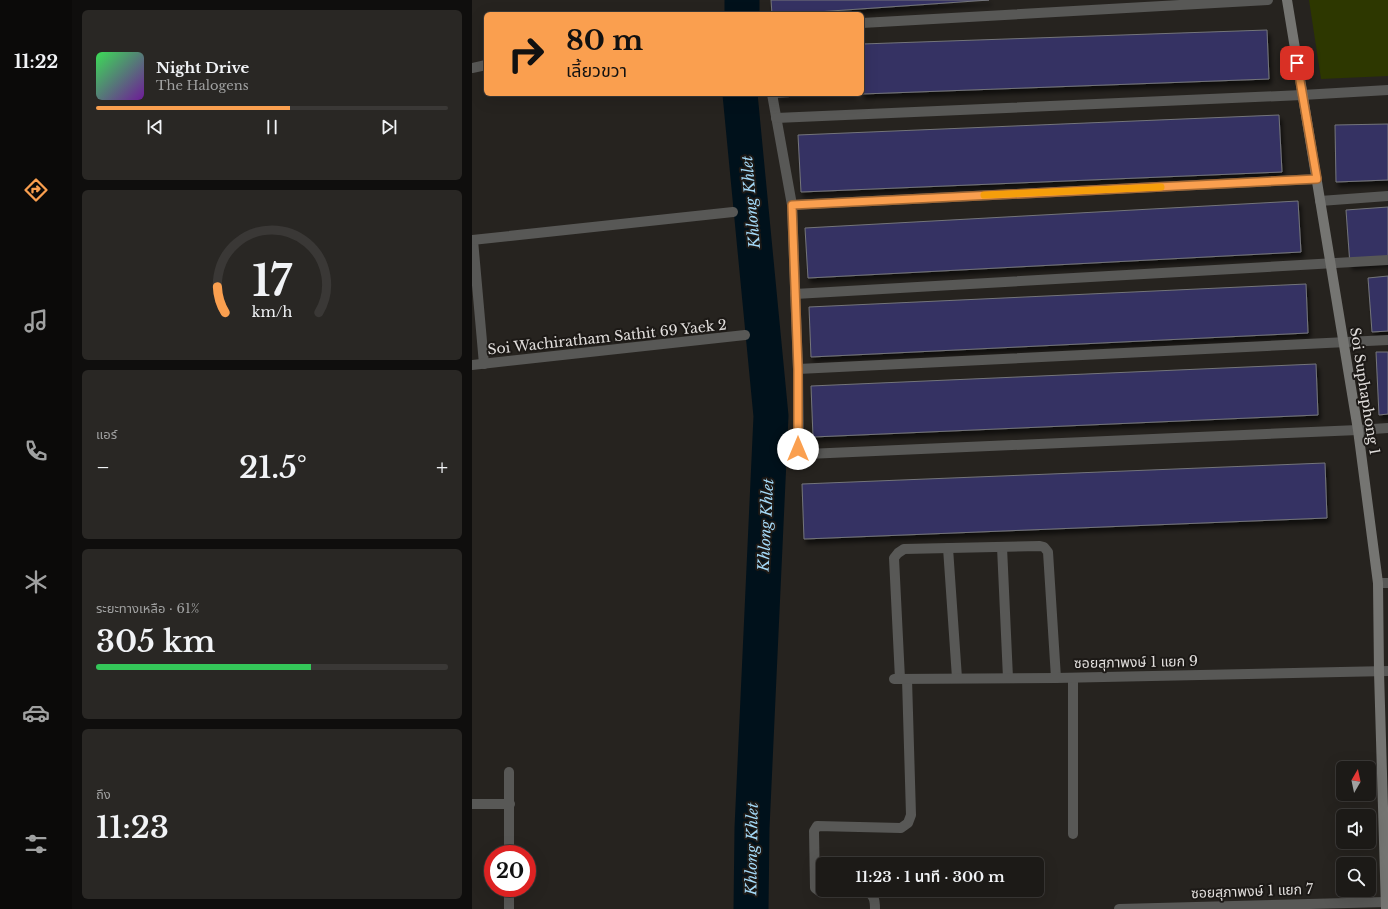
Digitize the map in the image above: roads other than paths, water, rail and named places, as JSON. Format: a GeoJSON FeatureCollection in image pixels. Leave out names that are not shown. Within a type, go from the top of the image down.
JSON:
{"type":"FeatureCollection","features":[{"type":"Feature","properties":{"kind":"street"},"geometry":{"type":"LineString","coordinates":[[864,23],[1268,0]]}},
{"type":"Feature","properties":{"kind":"street","name":"Soi Suphaphong 1"},"geometry":{"type":"LineString","coordinates":[[1287,0],[1358,430],[1378,583],[1383,672],[1386,905]]}},
{"type":"Feature","properties":{"kind":"street"},"geometry":{"type":"LineString","coordinates":[[472,68],[484,65]]}},
{"type":"Feature","properties":{"kind":"street"},"geometry":{"type":"LineString","coordinates":[[776,118],[1388,90]]}},
{"type":"Feature","properties":{"kind":"street"},"geometry":{"type":"LineString","coordinates":[[772,96],[792,205],[798,369],[798,449],[802,452],[807,454],[1388,428]]}},
{"type":"Feature","properties":{"kind":"street"},"geometry":{"type":"LineString","coordinates":[[792,205],[1317,179]]}},
{"type":"Feature","properties":{"kind":"street"},"geometry":{"type":"LineString","coordinates":[[1320,201],[1388,196]]}},
{"type":"Feature","properties":{"kind":"street"},"geometry":{"type":"LineString","coordinates":[[484,364],[472,240],[733,212]]}},
{"type":"Feature","properties":{"kind":"street"},"geometry":{"type":"LineString","coordinates":[[795,294],[1388,260]]}},
{"type":"Feature","properties":{"kind":"street","name":"Soi Wachiratham Sathit 69 Yaek 2"},"geometry":{"type":"LineString","coordinates":[[472,365],[745,335]]}},
{"type":"Feature","properties":{"kind":"street"},"geometry":{"type":"LineString","coordinates":[[798,369],[1388,340]]}},
{"type":"Feature","properties":{"kind":"street"},"geometry":{"type":"LineString","coordinates":[[816,889],[814,888],[815,828],[817,826],[901,828],[908,823],[911,815],[900,679],[894,558],[898,553],[904,549],[1040,546],[1044,548],[1048,552],[1056,678]]}},
{"type":"Feature","properties":{"kind":"street"},"geometry":{"type":"LineString","coordinates":[[1002,547],[1008,678]]}},
{"type":"Feature","properties":{"kind":"street"},"geometry":{"type":"LineString","coordinates":[[948,548],[957,678]]}},
{"type":"Feature","properties":{"kind":"street"},"geometry":{"type":"LineString","coordinates":[[1378,583],[1388,583]]}},
{"type":"Feature","properties":{"kind":"street","name":"ซอยสุภาพงษ์ 1 แยก 9"},"geometry":{"type":"LineString","coordinates":[[900,679],[1073,678],[1383,672]]}},
{"type":"Feature","properties":{"kind":"street"},"geometry":{"type":"LineString","coordinates":[[1073,678],[1073,834]]}},
{"type":"Feature","properties":{"kind":"street"},"geometry":{"type":"LineString","coordinates":[[509,845],[510,772]]}},
{"type":"Feature","properties":{"kind":"street"},"geometry":{"type":"LineString","coordinates":[[472,804],[510,804]]}},
{"type":"Feature","properties":{"kind":"street"},"geometry":{"type":"LineString","coordinates":[[509,897],[509,909]]}},
{"type":"Feature","properties":{"kind":"street"},"geometry":{"type":"LineString","coordinates":[[873,897],[875,900],[875,909]]}},
{"type":"Feature","properties":{"kind":"street","name":"ซอยสุภาพงษ์ 1 แยก 7"},"geometry":{"type":"LineString","coordinates":[[1120,909],[1386,905]]}},
{"type":"Feature","properties":{"kind":"waterway","name":"Khlong Khlet"},"geometry":{"type":"LineString","coordinates":[[742,0],[742,12]]}},
{"type":"Feature","properties":{"kind":"waterway","name":"Khlong Khlet"},"geometry":{"type":"LineString","coordinates":[[740,96],[771,416],[752,828],[751,909]]}}]}
